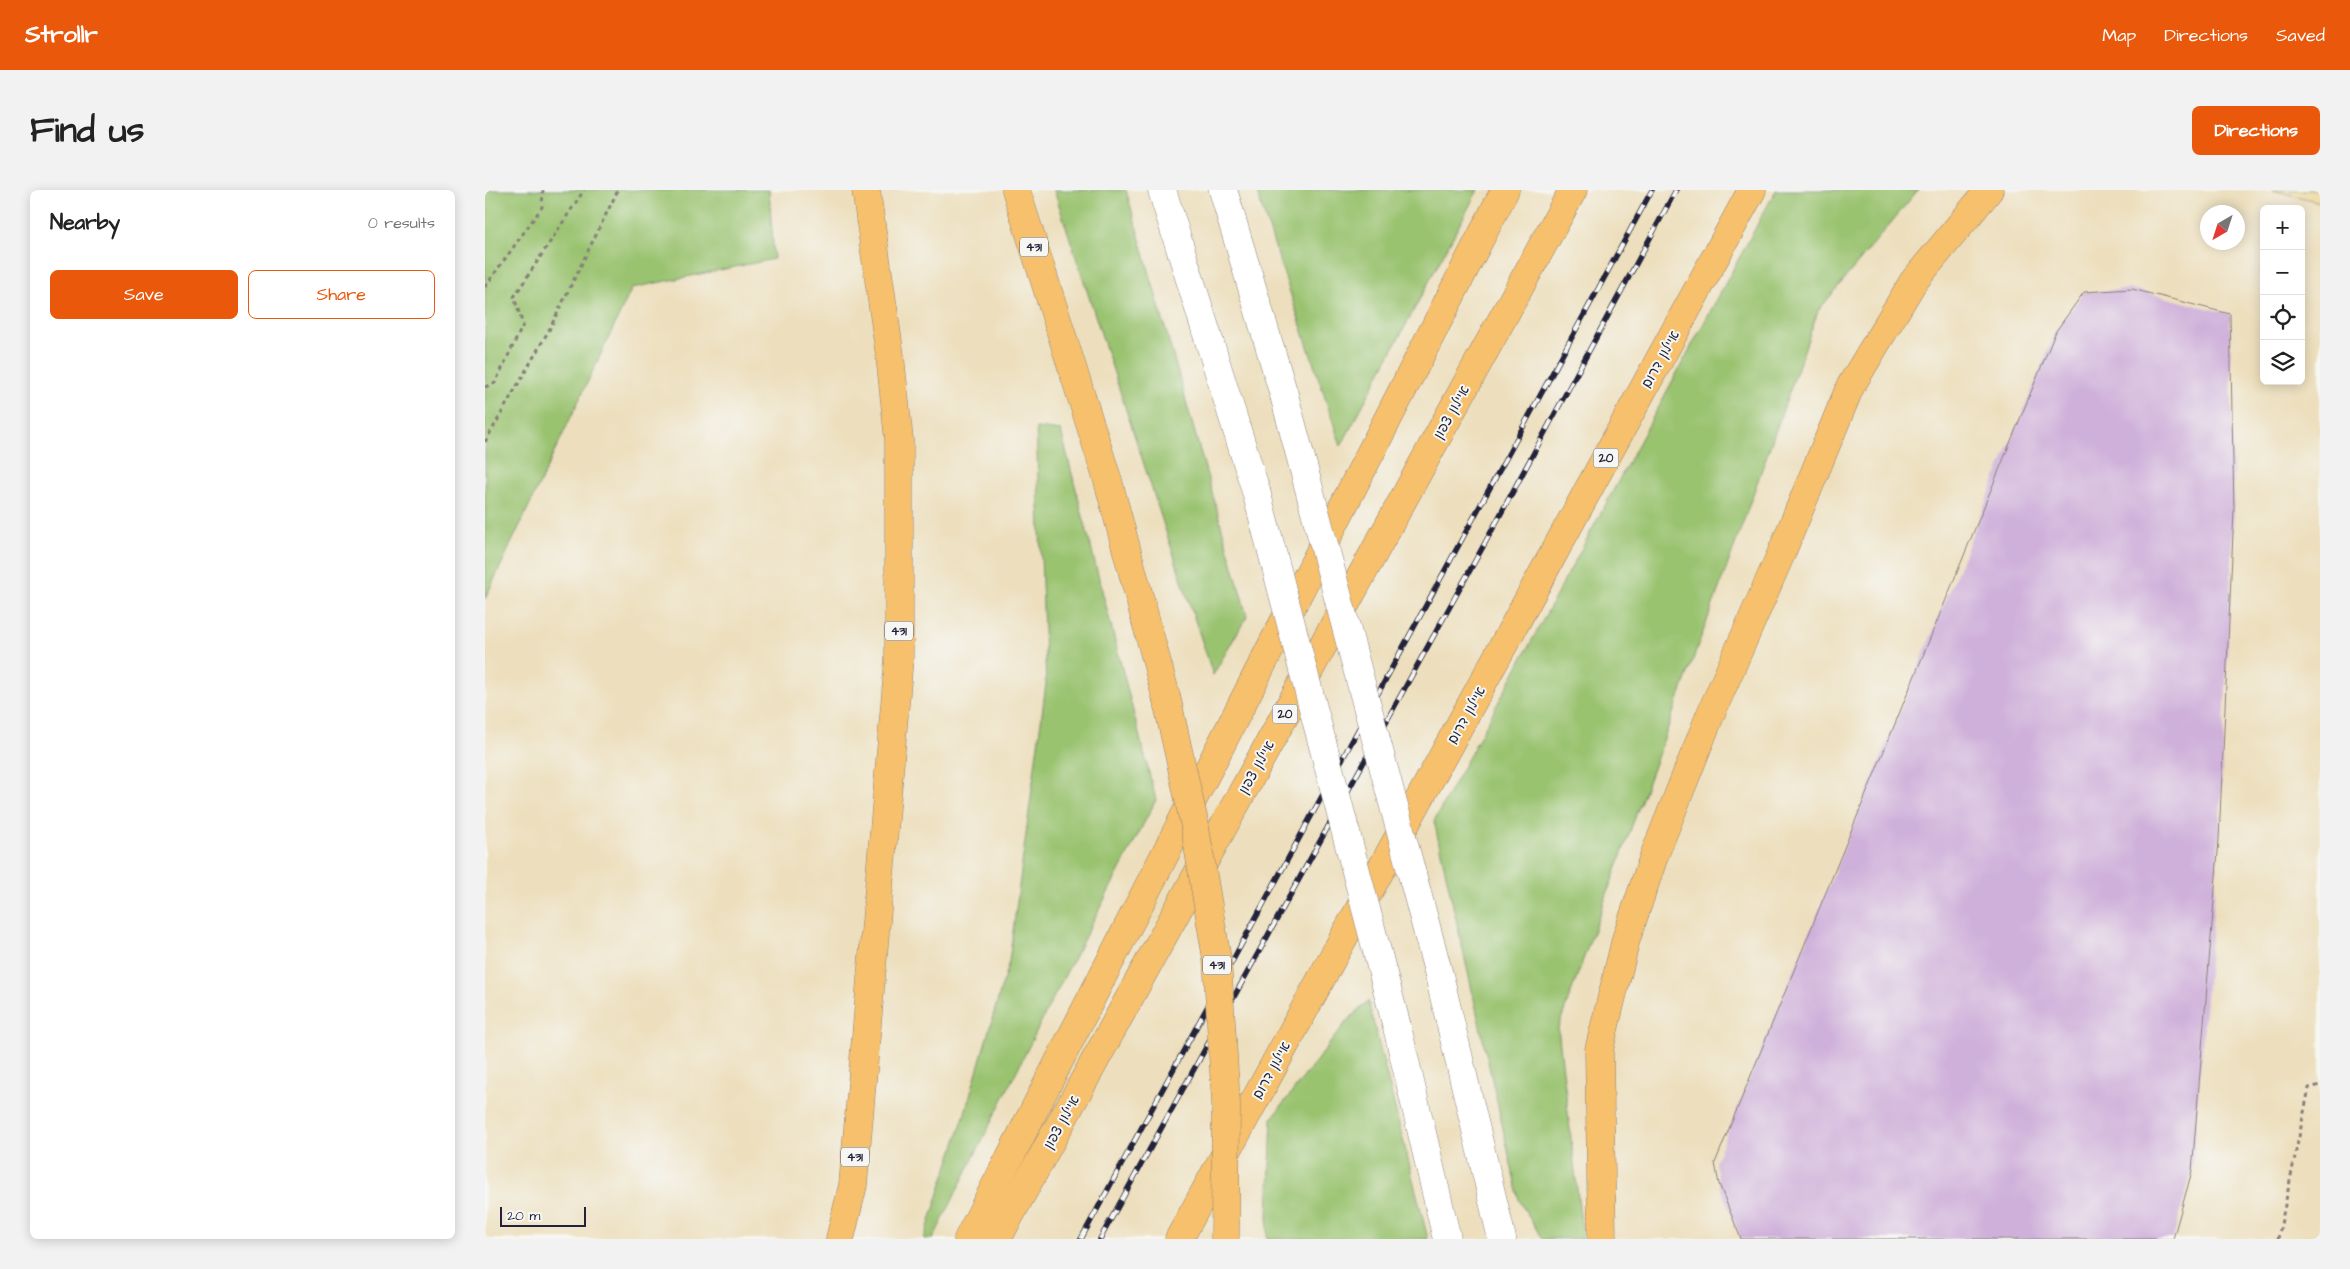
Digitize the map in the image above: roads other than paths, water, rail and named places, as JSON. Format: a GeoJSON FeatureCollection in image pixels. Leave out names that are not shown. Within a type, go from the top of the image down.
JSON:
{"type":"FeatureCollection","features":[{"type":"Feature","properties":{"kind":"highway","name":"431"},"geometry":{"type":"LineString","coordinates":[[840,1239],[853,1185],[899,658],[899,440],[890,356],[866,190]]}},
{"type":"Feature","properties":{"kind":"highway","name":"431"},"geometry":{"type":"LineString","coordinates":[[1017,190],[1108,481],[1166,696],[1194,822],[1217,958],[1226,1103],[1225,1239]]}},
{"type":"Feature","properties":{"kind":"highway"},"geometry":{"type":"LineString","coordinates":[[968,1239],[1505,190]]}},
{"type":"Feature","properties":{"kind":"highway","name":"איילון צפון"},"geometry":{"type":"LineString","coordinates":[[997,1239],[1573,190]]}},
{"type":"Feature","properties":{"kind":"highway","name":"איילון דרום"},"geometry":{"type":"LineString","coordinates":[[1179,1239],[1753,190]]}},
{"type":"Feature","properties":{"kind":"highway"},"geometry":{"type":"LineString","coordinates":[[1602,1239],[1599,1050],[1625,940],[1655,856],[1711,713],[1781,554],[1850,387],[1913,282],[1989,190]]}},
{"type":"Feature","properties":{"kind":"street"},"geometry":{"type":"LineString","coordinates":[[1162,190],[1256,491],[1397,1027],[1447,1239]]}},
{"type":"Feature","properties":{"kind":"street"},"geometry":{"type":"LineString","coordinates":[[1223,190],[1284,394],[1439,975],[1501,1239]]}},
{"type":"Feature","properties":{"kind":"railway"},"geometry":{"type":"LineString","coordinates":[[1081,1239],[1652,190]]}},
{"type":"Feature","properties":{"kind":"railway"},"geometry":{"type":"LineString","coordinates":[[1100,1239],[1485,543],[1676,190]]}}]}
